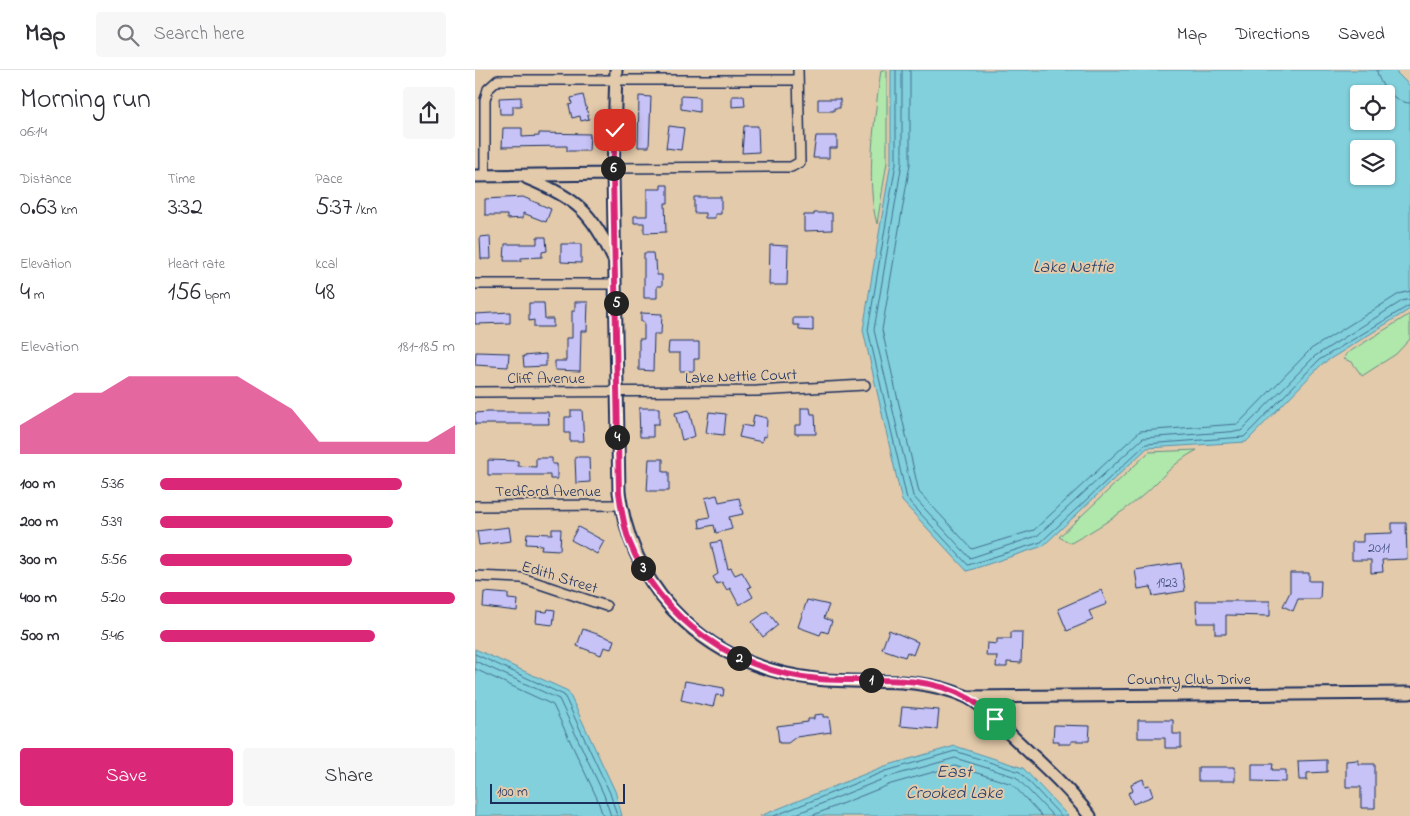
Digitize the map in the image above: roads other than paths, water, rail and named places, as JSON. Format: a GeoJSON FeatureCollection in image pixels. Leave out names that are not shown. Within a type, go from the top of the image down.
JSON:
{"type":"FeatureCollection","features":[{"type":"Feature","properties":{"kind":"street"},"geometry":{"type":"LineString","coordinates":[[797,80],[616,75],[503,79],[492,84],[485,100],[480,176],[791,166],[801,162],[798,70]]}},
{"type":"Feature","properties":{"kind":"street"},"geometry":{"type":"LineString","coordinates":[[616,75],[613,171],[618,466],[621,505],[629,540],[651,583],[676,613],[701,636],[727,652],[757,665],[783,673],[833,680],[920,682],[967,697],[995,719],[1064,786],[1090,816]]}},
{"type":"Feature","properties":{"kind":"street"},"geometry":{"type":"LineString","coordinates":[[521,176],[557,190],[578,204],[597,227],[616,264]]}},
{"type":"Feature","properties":{"kind":"street"},"geometry":{"type":"LineString","coordinates":[[475,284],[616,284]]}},
{"type":"Feature","properties":{"kind":"street","name":"Lake Nettie Court"},"geometry":{"type":"LineString","coordinates":[[617,391],[757,391],[865,385]]}},
{"type":"Feature","properties":{"kind":"street","name":"Cliff Avenue"},"geometry":{"type":"LineString","coordinates":[[475,392],[617,391]]}},
{"type":"Feature","properties":{"kind":"street","name":"Tedford Avenue"},"geometry":{"type":"LineString","coordinates":[[475,506],[621,505]]}},
{"type":"Feature","properties":{"kind":"street","name":"Edith Street"},"geometry":{"type":"LineString","coordinates":[[475,576],[522,578],[606,606]]}},
{"type":"Feature","properties":{"kind":"street","name":"Country Club Drive"},"geometry":{"type":"LineString","coordinates":[[967,697],[1410,693]]}},
{"type":"Feature","properties":{"kind":"water","name":"Lake Nettie"},"geometry":{"type":"Polygon","coordinates":[[[891,70],[1394,70],[1410,86],[1410,309],[1322,364],[1246,442],[1147,448],[1043,546],[967,571],[902,501],[863,330],[891,162],[891,70]]]}},
{"type":"Feature","properties":{"kind":"water"},"geometry":{"type":"Polygon","coordinates":[[[475,649],[568,691],[615,791],[622,816],[475,816],[475,649]]]}},
{"type":"Feature","properties":{"kind":"water","name":"East Crooked Lake"},"geometry":{"type":"Polygon","coordinates":[[[955,746],[1023,768],[1068,816],[760,816],[885,766],[955,746]]]}}]}
